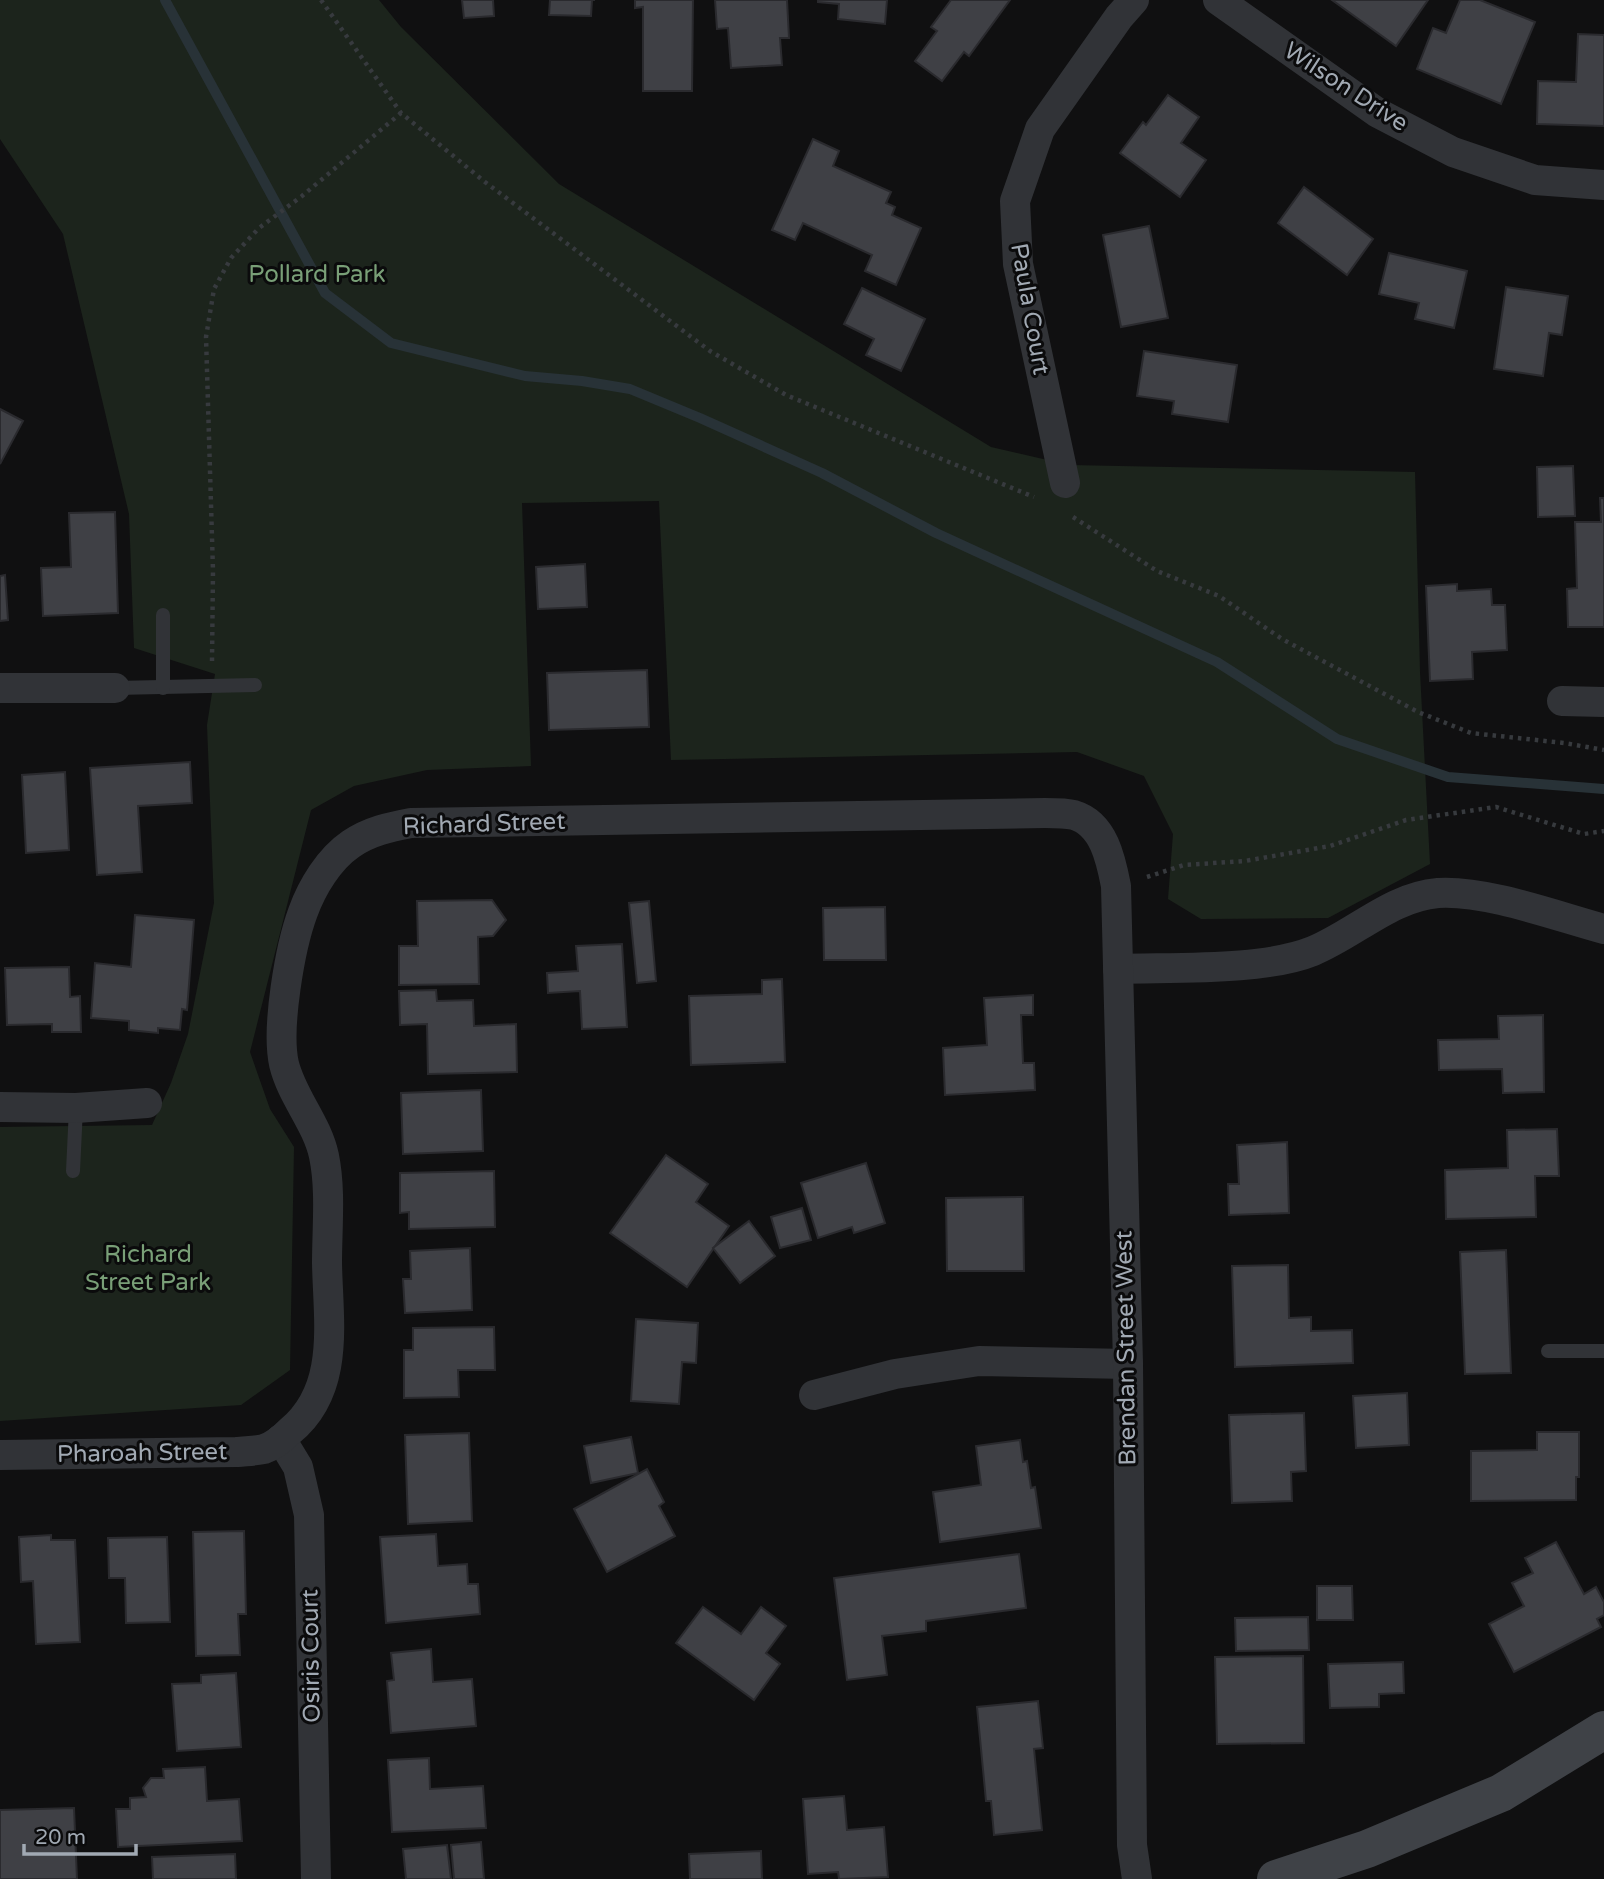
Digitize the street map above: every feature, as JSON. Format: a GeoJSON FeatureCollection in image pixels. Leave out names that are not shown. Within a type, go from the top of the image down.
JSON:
{"type":"FeatureCollection","features":[{"type":"Feature","properties":{"kind":"main road"},"geometry":{"type":"LineString","coordinates":[[1276,1879],[1367,1849],[1501,1793],[1604,1730]]}},
{"type":"Feature","properties":{"kind":"street","name":"Paula Court"},"geometry":{"type":"LineString","coordinates":[[1065,483],[1018,264],[1015,201],[1040,129],[1119,17],[1134,0]]}},
{"type":"Feature","properties":{"kind":"street","name":"Wilson Drive"},"geometry":{"type":"LineString","coordinates":[[1219,0],[1378,113],[1452,152],[1535,180],[1604,185]]}},
{"type":"Feature","properties":{"kind":"street"},"geometry":{"type":"LineString","coordinates":[[0,688],[115,688]]}},
{"type":"Feature","properties":{"kind":"street"},"geometry":{"type":"LineString","coordinates":[[1562,701],[1604,702]]}},
{"type":"Feature","properties":{"kind":"street","name":"Richard Street"},"geometry":{"type":"LineString","coordinates":[[281,1439],[300,1423],[320,1395],[328,1366],[327,1186],[324,1156],[285,1067],[281,1046],[282,1021],[303,912],[317,882],[350,844],[376,830],[411,823],[1045,813],[1075,815],[1090,824]]}},
{"type":"Feature","properties":{"kind":"street","name":"Brendan Street West"},"geometry":{"type":"LineString","coordinates":[[1090,824],[1103,841],[1111,861],[1116,886],[1128,1364],[1132,1845],[1137,1879]]}},
{"type":"Feature","properties":{"kind":"street"},"geometry":{"type":"LineString","coordinates":[[1118,969],[1269,962],[1312,951],[1405,900],[1437,893],[1468,893],[1604,929]]}},
{"type":"Feature","properties":{"kind":"street"},"geometry":{"type":"LineString","coordinates":[[0,1107],[76,1108],[147,1103]]}},
{"type":"Feature","properties":{"kind":"street"},"geometry":{"type":"LineString","coordinates":[[814,1395],[895,1374],[979,1361],[1128,1364]]}},
{"type":"Feature","properties":{"kind":"street","name":"Pharoah Street"},"geometry":{"type":"LineString","coordinates":[[0,1455],[237,1452],[263,1449],[281,1439]]}},
{"type":"Feature","properties":{"kind":"street","name":"Osiris Court"},"geometry":{"type":"LineString","coordinates":[[281,1439],[298,1467],[309,1515],[316,1879]]}},
{"type":"Feature","properties":{"kind":"lane"},"geometry":{"type":"LineString","coordinates":[[163,615],[163,688]]}},
{"type":"Feature","properties":{"kind":"lane"},"geometry":{"type":"LineString","coordinates":[[115,688],[255,685]]}},
{"type":"Feature","properties":{"kind":"lane"},"geometry":{"type":"LineString","coordinates":[[74,1171],[76,1108]]}},
{"type":"Feature","properties":{"kind":"lane"},"geometry":{"type":"LineString","coordinates":[[1548,1351],[1604,1351]]}},
{"type":"Feature","properties":{"kind":"path"},"geometry":{"type":"LineString","coordinates":[[321,0],[401,113],[485,182],[710,351],[786,395],[1034,498]]}},
{"type":"Feature","properties":{"kind":"path"},"geometry":{"type":"LineString","coordinates":[[211,686],[213,570],[206,337],[214,289],[231,258],[258,228],[302,196],[401,113]]}},
{"type":"Feature","properties":{"kind":"path"},"geometry":{"type":"LineString","coordinates":[[1070,514],[1157,571],[1219,596],[1282,639],[1418,712],[1471,733],[1604,750]]}},
{"type":"Feature","properties":{"kind":"path"},"geometry":{"type":"LineString","coordinates":[[1116,886],[1184,866],[1245,861],[1330,846],[1406,820],[1496,807],[1584,834],[1604,831]]}},
{"type":"Feature","properties":{"kind":"green space","name":"Pollard Park"},"geometry":{"type":"Polygon","coordinates":[[[0,0],[379,0],[401,27],[559,184],[991,447],[1069,465],[1415,472],[1420,672],[1430,864],[1328,918],[1201,919],[1168,899],[1173,834],[1144,776],[1077,752],[671,760],[659,501],[522,503],[531,766],[427,770],[354,786],[311,810],[250,1052],[270,1109],[294,1147],[290,1370],[241,1405],[0,1421],[0,1127],[152,1125],[171,1083],[188,1034],[214,903],[207,725],[215,674],[134,648],[129,514],[63,234],[0,139],[0,0]]]}},
{"type":"Feature","properties":{"kind":"building"},"geometry":{"type":"Polygon","coordinates":[[[462,0],[493,0],[494,16],[464,18],[462,0]]]}},
{"type":"Feature","properties":{"kind":"building"},"geometry":{"type":"Polygon","coordinates":[[[550,0],[592,0],[591,16],[549,15],[550,0]]]}},
{"type":"Feature","properties":{"kind":"building"},"geometry":{"type":"Polygon","coordinates":[[[635,0],[693,0],[692,91],[643,91],[643,7],[635,8],[635,0]]]}},
{"type":"Feature","properties":{"kind":"building"},"geometry":{"type":"Polygon","coordinates":[[[715,0],[787,0],[789,38],[780,38],[782,65],[731,68],[728,28],[717,29],[715,0]]]}},
{"type":"Feature","properties":{"kind":"building"},"geometry":{"type":"Polygon","coordinates":[[[818,0],[887,0],[885,24],[838,19],[839,4],[818,0]]]}},
{"type":"Feature","properties":{"kind":"building"},"geometry":{"type":"Polygon","coordinates":[[[951,0],[1010,0],[969,56],[964,52],[942,81],[915,61],[937,31],[931,27],[951,0]]]}},
{"type":"Feature","properties":{"kind":"building"},"geometry":{"type":"Polygon","coordinates":[[[1332,0],[1428,0],[1396,46],[1332,0]]]}},
{"type":"Feature","properties":{"kind":"building"},"geometry":{"type":"Polygon","coordinates":[[[1460,0],[1480,0],[1535,22],[1501,104],[1417,69],[1433,28],[1446,33],[1460,0]]]}},
{"type":"Feature","properties":{"kind":"building"},"geometry":{"type":"Polygon","coordinates":[[[1578,34],[1604,35],[1604,126],[1537,124],[1538,81],[1576,82],[1578,34]]]}},
{"type":"Feature","properties":{"kind":"building"},"geometry":{"type":"Polygon","coordinates":[[[1168,95],[1199,117],[1181,143],[1206,160],[1180,197],[1120,153],[1143,122],[1146,125],[1168,95]]]}},
{"type":"Feature","properties":{"kind":"building"},"geometry":{"type":"Polygon","coordinates":[[[813,139],[839,151],[833,166],[891,192],[886,203],[895,207],[892,215],[921,228],[896,285],[865,271],[872,255],[803,223],[795,240],[772,230],[813,139]]]}},
{"type":"Feature","properties":{"kind":"building"},"geometry":{"type":"Polygon","coordinates":[[[1304,187],[1373,239],[1347,275],[1278,223],[1304,187]]]}},
{"type":"Feature","properties":{"kind":"building"},"geometry":{"type":"Polygon","coordinates":[[[1149,226],[1168,318],[1121,327],[1103,235],[1149,226]]]}},
{"type":"Feature","properties":{"kind":"building"},"geometry":{"type":"Polygon","coordinates":[[[1389,253],[1467,271],[1454,328],[1415,319],[1419,303],[1379,294],[1389,253]]]}},
{"type":"Feature","properties":{"kind":"building"},"geometry":{"type":"Polygon","coordinates":[[[1506,287],[1568,296],[1562,335],[1549,333],[1543,376],[1494,369],[1506,287]]]}},
{"type":"Feature","properties":{"kind":"building"},"geometry":{"type":"Polygon","coordinates":[[[862,288],[925,319],[901,371],[866,355],[874,339],[844,324],[862,288]]]}},
{"type":"Feature","properties":{"kind":"building"},"geometry":{"type":"Polygon","coordinates":[[[1144,351],[1237,365],[1228,422],[1172,414],[1174,401],[1137,396],[1144,351]]]}},
{"type":"Feature","properties":{"kind":"building"},"geometry":{"type":"Polygon","coordinates":[[[0,409],[23,421],[0,464],[0,409]]]}},
{"type":"Feature","properties":{"kind":"building"},"geometry":{"type":"Polygon","coordinates":[[[1573,466],[1575,516],[1538,517],[1537,467],[1573,466]]]}},
{"type":"Feature","properties":{"kind":"building"},"geometry":{"type":"Polygon","coordinates":[[[1600,498],[1604,498],[1604,627],[1568,627],[1567,589],[1577,588],[1575,522],[1601,522],[1600,498]]]}},
{"type":"Feature","properties":{"kind":"building"},"geometry":{"type":"Polygon","coordinates":[[[115,512],[118,613],[43,616],[41,568],[71,567],[69,513],[115,512]]]}},
{"type":"Feature","properties":{"kind":"building"},"geometry":{"type":"Polygon","coordinates":[[[585,564],[587,607],[538,609],[536,567],[585,564]]]}},
{"type":"Feature","properties":{"kind":"building"},"geometry":{"type":"Polygon","coordinates":[[[5,575],[8,620],[0,621],[0,576],[5,575]]]}},
{"type":"Feature","properties":{"kind":"building"},"geometry":{"type":"Polygon","coordinates":[[[1457,584],[1457,591],[1491,589],[1492,605],[1505,605],[1507,650],[1472,652],[1473,679],[1430,681],[1426,586],[1457,584]]]}},
{"type":"Feature","properties":{"kind":"building"},"geometry":{"type":"Polygon","coordinates":[[[647,670],[649,727],[549,730],[547,673],[647,670]]]}},
{"type":"Feature","properties":{"kind":"building"},"geometry":{"type":"Polygon","coordinates":[[[190,762],[192,803],[138,806],[142,872],[97,875],[90,768],[190,762]]]}},
{"type":"Feature","properties":{"kind":"building"},"geometry":{"type":"Polygon","coordinates":[[[65,772],[69,850],[26,853],[22,775],[65,772]]]}},
{"type":"Feature","properties":{"kind":"building"},"geometry":{"type":"Polygon","coordinates":[[[492,900],[506,920],[493,936],[478,937],[479,984],[399,985],[399,946],[418,946],[417,901],[492,900]]]}},
{"type":"Feature","properties":{"kind":"building"},"geometry":{"type":"Polygon","coordinates":[[[649,901],[656,981],[637,983],[629,903],[649,901]]]}},
{"type":"Feature","properties":{"kind":"building"},"geometry":{"type":"Polygon","coordinates":[[[885,907],[886,960],[824,960],[823,908],[885,907]]]}},
{"type":"Feature","properties":{"kind":"building"},"geometry":{"type":"Polygon","coordinates":[[[135,915],[194,920],[187,1010],[182,1009],[180,1030],[158,1028],[158,1033],[129,1030],[129,1021],[91,1018],[95,963],[131,967],[135,915]]]}},
{"type":"Feature","properties":{"kind":"building"},"geometry":{"type":"Polygon","coordinates":[[[622,944],[627,1027],[582,1029],[580,991],[548,993],[547,973],[578,971],[576,946],[622,944]]]}},
{"type":"Feature","properties":{"kind":"building"},"geometry":{"type":"Polygon","coordinates":[[[69,967],[70,997],[80,996],[81,1032],[52,1032],[52,1024],[7,1025],[5,968],[69,967]]]}},
{"type":"Feature","properties":{"kind":"building"},"geometry":{"type":"Polygon","coordinates":[[[782,979],[785,1062],[691,1065],[689,996],[762,994],[762,980],[782,979]]]}},
{"type":"Feature","properties":{"kind":"building"},"geometry":{"type":"Polygon","coordinates":[[[436,990],[437,1001],[473,1000],[474,1026],[516,1024],[517,1072],[428,1074],[427,1024],[400,1025],[399,991],[436,990]]]}},
{"type":"Feature","properties":{"kind":"building"},"geometry":{"type":"Polygon","coordinates":[[[1033,995],[1033,1015],[1021,1015],[1023,1063],[1034,1063],[1035,1090],[945,1095],[943,1048],[987,1045],[984,998],[1033,995]]]}},
{"type":"Feature","properties":{"kind":"building"},"geometry":{"type":"Polygon","coordinates":[[[1543,1015],[1544,1092],[1503,1093],[1502,1069],[1439,1070],[1438,1040],[1499,1039],[1498,1016],[1543,1015]]]}},
{"type":"Feature","properties":{"kind":"building"},"geometry":{"type":"Polygon","coordinates":[[[481,1090],[483,1151],[403,1154],[401,1093],[481,1090]]]}},
{"type":"Feature","properties":{"kind":"building"},"geometry":{"type":"Polygon","coordinates":[[[1557,1129],[1559,1176],[1535,1176],[1536,1217],[1446,1219],[1445,1170],[1508,1168],[1507,1130],[1557,1129]]]}},
{"type":"Feature","properties":{"kind":"building"},"geometry":{"type":"Polygon","coordinates":[[[1287,1142],[1289,1213],[1229,1215],[1228,1184],[1239,1184],[1237,1145],[1287,1142]]]}},
{"type":"Feature","properties":{"kind":"building"},"geometry":{"type":"Polygon","coordinates":[[[666,1155],[708,1184],[696,1202],[729,1226],[687,1287],[610,1233],[666,1155]]]}},
{"type":"Feature","properties":{"kind":"building"},"geometry":{"type":"Polygon","coordinates":[[[866,1163],[885,1223],[854,1233],[852,1227],[818,1238],[801,1183],[866,1163]]]}},
{"type":"Feature","properties":{"kind":"building"},"geometry":{"type":"Polygon","coordinates":[[[494,1171],[495,1227],[409,1229],[409,1212],[400,1213],[400,1173],[494,1171]]]}},
{"type":"Feature","properties":{"kind":"building"},"geometry":{"type":"Polygon","coordinates":[[[1023,1197],[1024,1271],[947,1271],[946,1198],[1023,1197]]]}},
{"type":"Feature","properties":{"kind":"building"},"geometry":{"type":"Polygon","coordinates":[[[802,1208],[811,1240],[780,1248],[771,1217],[802,1208]]]}},
{"type":"Feature","properties":{"kind":"building"},"geometry":{"type":"Polygon","coordinates":[[[749,1221],[775,1256],[740,1283],[713,1248],[749,1221]]]}},
{"type":"Feature","properties":{"kind":"building"},"geometry":{"type":"Polygon","coordinates":[[[470,1248],[472,1310],[405,1313],[403,1279],[411,1279],[410,1251],[470,1248]]]}},
{"type":"Feature","properties":{"kind":"building"},"geometry":{"type":"Polygon","coordinates":[[[1506,1250],[1511,1373],[1465,1374],[1460,1252],[1506,1250]]]}},
{"type":"Feature","properties":{"kind":"building"},"geometry":{"type":"Polygon","coordinates":[[[1288,1265],[1289,1318],[1311,1317],[1311,1331],[1352,1330],[1353,1363],[1235,1367],[1232,1266],[1288,1265]]]}},
{"type":"Feature","properties":{"kind":"building"},"geometry":{"type":"Polygon","coordinates":[[[636,1319],[698,1323],[696,1363],[682,1362],[679,1404],[631,1401],[636,1319]]]}},
{"type":"Feature","properties":{"kind":"building"},"geometry":{"type":"Polygon","coordinates":[[[494,1327],[495,1370],[458,1370],[459,1397],[404,1398],[404,1350],[413,1350],[413,1328],[494,1327]]]}},
{"type":"Feature","properties":{"kind":"building"},"geometry":{"type":"Polygon","coordinates":[[[1407,1393],[1409,1445],[1356,1448],[1353,1396],[1407,1393]]]}},
{"type":"Feature","properties":{"kind":"building"},"geometry":{"type":"Polygon","coordinates":[[[1304,1413],[1306,1471],[1291,1472],[1292,1501],[1232,1503],[1229,1415],[1304,1413]]]}},
{"type":"Feature","properties":{"kind":"building"},"geometry":{"type":"Polygon","coordinates":[[[1537,1432],[1579,1432],[1576,1500],[1471,1501],[1471,1451],[1537,1450],[1537,1432]]]}},
{"type":"Feature","properties":{"kind":"building"},"geometry":{"type":"Polygon","coordinates":[[[469,1433],[472,1521],[408,1524],[405,1435],[469,1433]]]}},
{"type":"Feature","properties":{"kind":"building"},"geometry":{"type":"Polygon","coordinates":[[[631,1437],[638,1473],[591,1483],[584,1446],[631,1437]]]}},
{"type":"Feature","properties":{"kind":"building"},"geometry":{"type":"Polygon","coordinates":[[[1020,1440],[1023,1462],[1027,1461],[1031,1488],[1035,1487],[1041,1528],[940,1542],[933,1492],[981,1485],[976,1446],[1020,1440]]]}},
{"type":"Feature","properties":{"kind":"building"},"geometry":{"type":"Polygon","coordinates":[[[647,1469],[664,1502],[659,1506],[675,1536],[607,1572],[574,1509],[647,1469]]]}},
{"type":"Feature","properties":{"kind":"building"},"geometry":{"type":"Polygon","coordinates":[[[244,1531],[246,1614],[238,1614],[240,1655],[196,1656],[193,1532],[244,1531]]]}},
{"type":"Feature","properties":{"kind":"building"},"geometry":{"type":"Polygon","coordinates":[[[436,1534],[438,1566],[467,1564],[468,1584],[478,1584],[480,1614],[386,1623],[380,1537],[436,1534]]]}},
{"type":"Feature","properties":{"kind":"building"},"geometry":{"type":"Polygon","coordinates":[[[51,1535],[51,1540],[75,1540],[80,1642],[36,1644],[33,1581],[21,1582],[19,1537],[51,1535]]]}},
{"type":"Feature","properties":{"kind":"building"},"geometry":{"type":"Polygon","coordinates":[[[167,1537],[170,1622],[126,1623],[125,1578],[109,1578],[108,1538],[167,1537]]]}},
{"type":"Feature","properties":{"kind":"building"},"geometry":{"type":"Polygon","coordinates":[[[1556,1542],[1584,1594],[1596,1587],[1604,1602],[1604,1615],[1597,1619],[1601,1627],[1514,1672],[1489,1624],[1524,1606],[1512,1583],[1533,1573],[1525,1558],[1556,1542]]]}},
{"type":"Feature","properties":{"kind":"building"},"geometry":{"type":"Polygon","coordinates":[[[1019,1554],[1026,1608],[926,1621],[926,1631],[882,1636],[887,1675],[847,1680],[834,1578],[1019,1554]]]}},
{"type":"Feature","properties":{"kind":"building"},"geometry":{"type":"Polygon","coordinates":[[[1317,1586],[1352,1586],[1353,1620],[1317,1620],[1317,1586]]]}},
{"type":"Feature","properties":{"kind":"building"},"geometry":{"type":"Polygon","coordinates":[[[703,1607],[741,1634],[761,1607],[786,1626],[766,1653],[780,1664],[754,1700],[676,1643],[703,1607]]]}},
{"type":"Feature","properties":{"kind":"building"},"geometry":{"type":"Polygon","coordinates":[[[1308,1617],[1309,1650],[1236,1651],[1235,1618],[1308,1617]]]}},
{"type":"Feature","properties":{"kind":"building"},"geometry":{"type":"Polygon","coordinates":[[[431,1649],[433,1682],[472,1679],[476,1726],[391,1733],[387,1681],[394,1680],[391,1653],[431,1649]]]}},
{"type":"Feature","properties":{"kind":"building"},"geometry":{"type":"Polygon","coordinates":[[[1303,1656],[1304,1743],[1217,1744],[1215,1657],[1303,1656]]]}},
{"type":"Feature","properties":{"kind":"building"},"geometry":{"type":"Polygon","coordinates":[[[1403,1662],[1404,1693],[1379,1694],[1379,1707],[1330,1708],[1328,1664],[1403,1662]]]}},
{"type":"Feature","properties":{"kind":"building"},"geometry":{"type":"Polygon","coordinates":[[[236,1673],[241,1747],[177,1751],[172,1684],[201,1683],[201,1675],[236,1673]]]}},
{"type":"Feature","properties":{"kind":"building"},"geometry":{"type":"Polygon","coordinates":[[[1038,1701],[1043,1748],[1034,1749],[1042,1830],[994,1835],[991,1801],[986,1801],[977,1707],[1038,1701]]]}},
{"type":"Feature","properties":{"kind":"building"},"geometry":{"type":"Polygon","coordinates":[[[429,1758],[430,1789],[483,1786],[486,1828],[392,1832],[388,1760],[429,1758]]]}},
{"type":"Feature","properties":{"kind":"building"},"geometry":{"type":"Polygon","coordinates":[[[205,1767],[207,1801],[239,1799],[242,1841],[118,1847],[116,1809],[130,1809],[130,1798],[146,1797],[143,1788],[151,1778],[164,1778],[163,1769],[205,1767]]]}},
{"type":"Feature","properties":{"kind":"building"},"geometry":{"type":"Polygon","coordinates":[[[844,1796],[847,1830],[884,1827],[888,1877],[839,1879],[838,1872],[808,1874],[803,1799],[844,1796]]]}},
{"type":"Feature","properties":{"kind":"building"},"geometry":{"type":"Polygon","coordinates":[[[74,1808],[77,1879],[0,1879],[0,1810],[74,1808]]]}},
{"type":"Feature","properties":{"kind":"building"},"geometry":{"type":"Polygon","coordinates":[[[481,1842],[484,1879],[454,1879],[451,1845],[481,1842]]]}},
{"type":"Feature","properties":{"kind":"building"},"geometry":{"type":"Polygon","coordinates":[[[447,1845],[451,1879],[406,1879],[403,1849],[447,1845]]]}},
{"type":"Feature","properties":{"kind":"building"},"geometry":{"type":"Polygon","coordinates":[[[761,1851],[762,1879],[690,1879],[689,1854],[761,1851]]]}},
{"type":"Feature","properties":{"kind":"building"},"geometry":{"type":"Polygon","coordinates":[[[235,1854],[236,1879],[153,1879],[152,1857],[235,1854]]]}},
{"type":"Feature","properties":{"kind":"waterway"},"geometry":{"type":"LineString","coordinates":[[165,0],[325,293],[391,343],[525,376],[630,389],[700,418],[822,473],[936,533],[1217,662],[1337,739],[1448,777],[1604,789]]}},
{"type":"Feature","properties":{"kind":"park label","name":"Richard Street Park"},"geometry":{"type":"Point","coordinates":[148,1268]}}]}
